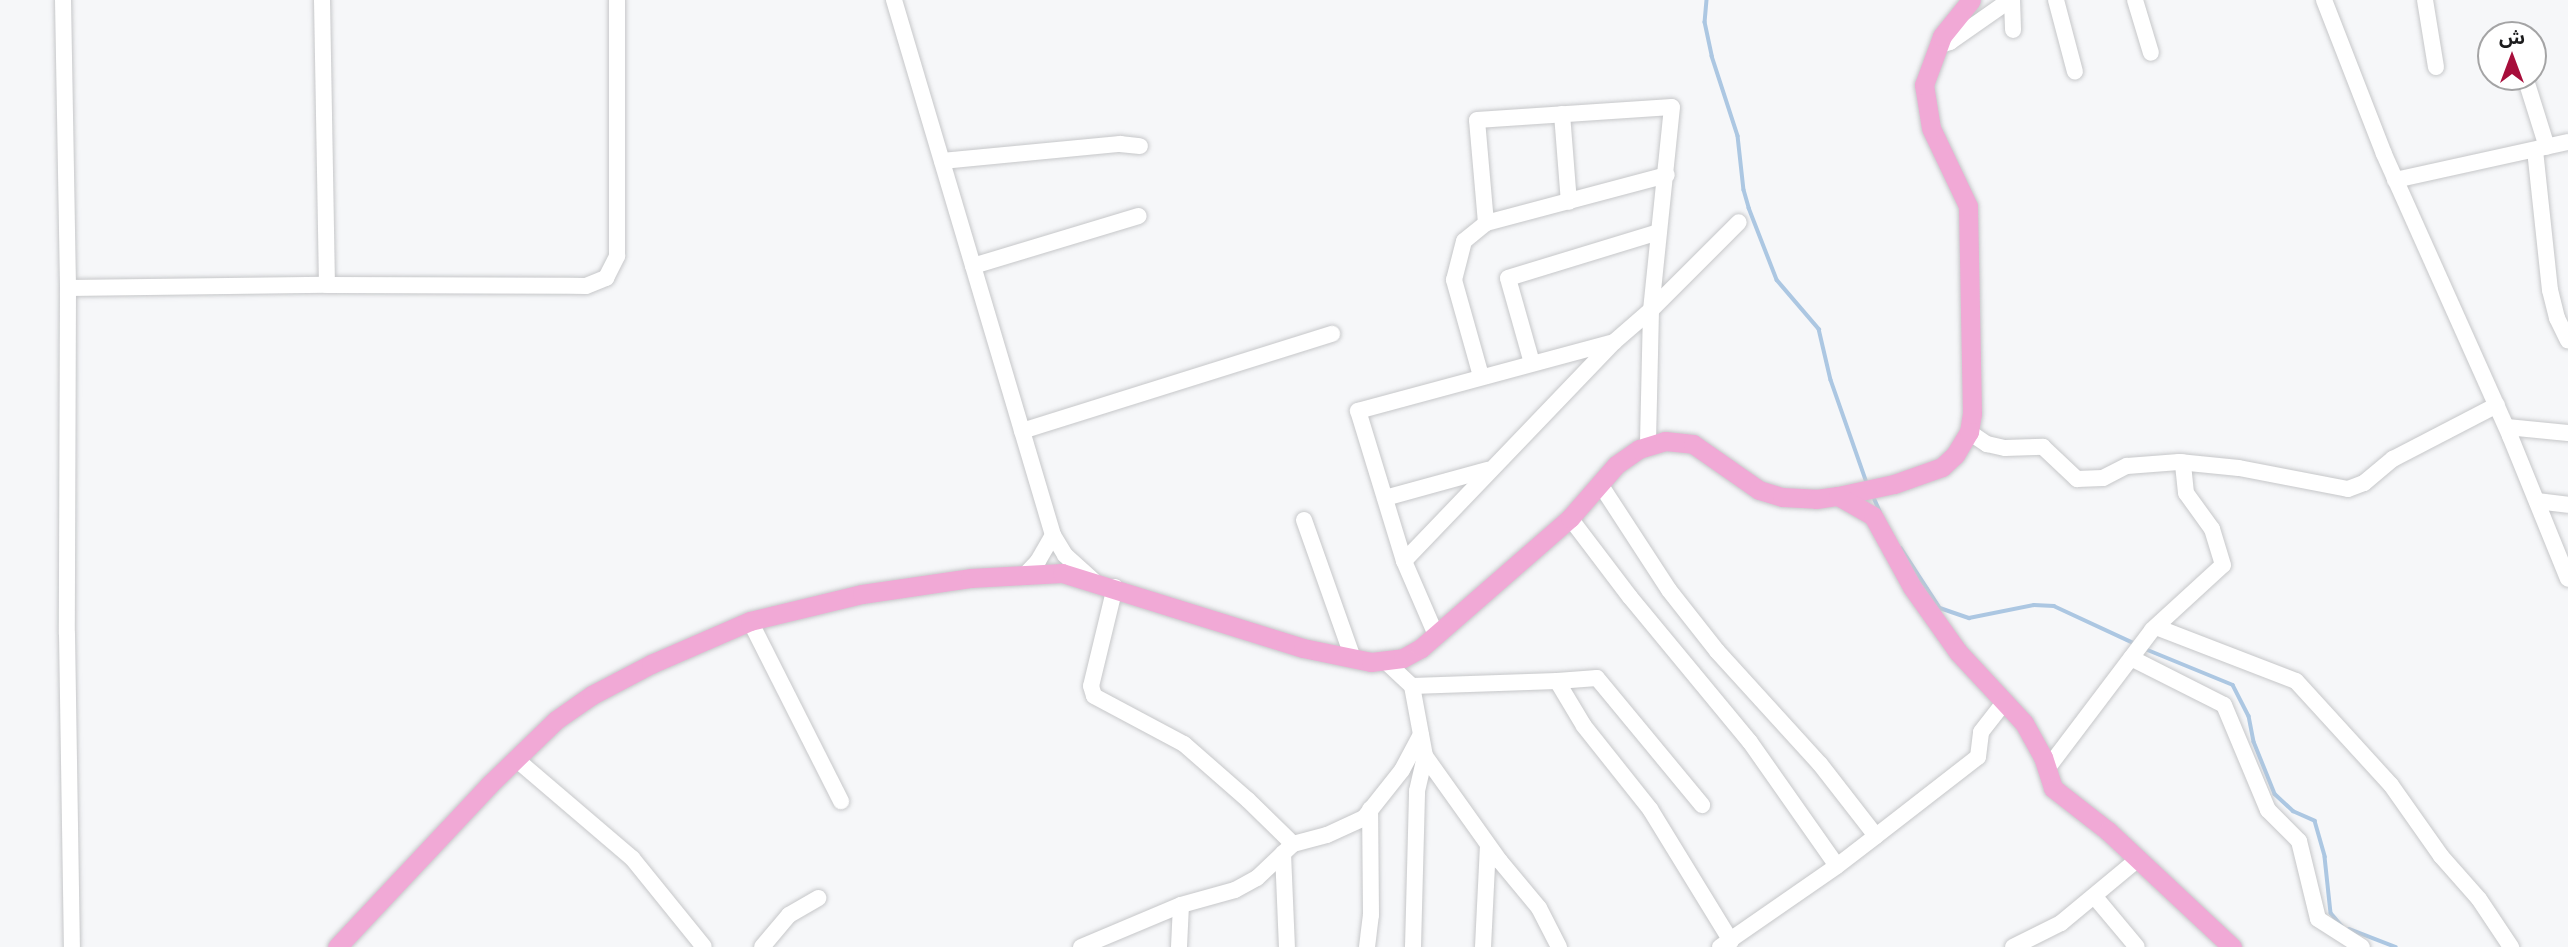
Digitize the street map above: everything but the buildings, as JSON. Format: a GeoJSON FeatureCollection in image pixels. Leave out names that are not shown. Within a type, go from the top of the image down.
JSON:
{"type":"FeatureCollection","features":[{"type":"Feature","properties":{"kind":"main road"},"geometry":{"type":"LineString","coordinates":[[337,947],[556,720],[592,695],[651,664],[750,621],[862,594],[970,578],[1062,572],[1303,648],[1371,662],[1403,658],[1436,635],[1570,518],[1616,465],[1648,446],[1665,441],[1693,444],[1759,490],[1782,497],[1816,499],[1839,496],[1894,484],[1942,467],[1955,454],[1969,432],[1972,414],[1968,206],[1931,128],[1925,105],[1924,85],[1938,46],[1970,0]]}},
{"type":"Feature","properties":{"kind":"main road"},"geometry":{"type":"LineString","coordinates":[[1839,496],[1873,516],[1912,587],[1958,652],[2024,723],[2047,769],[2053,788],[2138,859],[2232,947]]}},
{"type":"Feature","properties":{"kind":"street"},"geometry":{"type":"LineString","coordinates":[[63,0],[68,288],[67,634],[72,947]]}},
{"type":"Feature","properties":{"kind":"street"},"geometry":{"type":"LineString","coordinates":[[322,0],[327,285]]}},
{"type":"Feature","properties":{"kind":"street"},"geometry":{"type":"LineString","coordinates":[[68,288],[586,286],[606,278],[617,256],[617,0]]}},
{"type":"Feature","properties":{"kind":"street"},"geometry":{"type":"LineString","coordinates":[[894,0],[1053,535],[1065,555],[1093,580]]}},
{"type":"Feature","properties":{"kind":"street"},"geometry":{"type":"LineString","coordinates":[[1938,46],[1950,42],[2011,0]]}},
{"type":"Feature","properties":{"kind":"street"},"geometry":{"type":"LineString","coordinates":[[2011,0],[2013,30]]}},
{"type":"Feature","properties":{"kind":"street"},"geometry":{"type":"LineString","coordinates":[[2056,0],[2075,72]]}},
{"type":"Feature","properties":{"kind":"street"},"geometry":{"type":"LineString","coordinates":[[2135,0],[2151,53]]}},
{"type":"Feature","properties":{"kind":"street"},"geometry":{"type":"LineString","coordinates":[[2324,0],[2395,180],[2507,427],[2568,579]]}},
{"type":"Feature","properties":{"kind":"street"},"geometry":{"type":"LineString","coordinates":[[2425,0],[2436,67]]}},
{"type":"Feature","properties":{"kind":"street"},"geometry":{"type":"LineString","coordinates":[[2528,91],[2541,149],[2550,290],[2557,318],[2568,341]]}},
{"type":"Feature","properties":{"kind":"street"},"geometry":{"type":"LineString","coordinates":[[1486,223],[1477,120],[1672,107],[1651,310],[1648,446]]}},
{"type":"Feature","properties":{"kind":"street"},"geometry":{"type":"LineString","coordinates":[[1562,114],[1569,202]]}},
{"type":"Feature","properties":{"kind":"street"},"geometry":{"type":"LineString","coordinates":[[2395,180],[2568,142]]}},
{"type":"Feature","properties":{"kind":"street"},"geometry":{"type":"LineString","coordinates":[[942,162],[1120,144],[1140,146]]}},
{"type":"Feature","properties":{"kind":"street"},"geometry":{"type":"LineString","coordinates":[[1480,376],[1454,280],[1464,241],[1486,223],[1667,175]]}},
{"type":"Feature","properties":{"kind":"street"},"geometry":{"type":"LineString","coordinates":[[973,266],[1139,216]]}},
{"type":"Feature","properties":{"kind":"street"},"geometry":{"type":"LineString","coordinates":[[1404,561],[1614,342],[1651,310],[1739,222]]}},
{"type":"Feature","properties":{"kind":"street"},"geometry":{"type":"LineString","coordinates":[[1532,363],[1508,278],[1658,232]]}},
{"type":"Feature","properties":{"kind":"street"},"geometry":{"type":"LineString","coordinates":[[1022,431],[1332,334]]}},
{"type":"Feature","properties":{"kind":"street"},"geometry":{"type":"LineString","coordinates":[[1436,635],[1404,561],[1358,411],[1614,342]]}},
{"type":"Feature","properties":{"kind":"street"},"geometry":{"type":"LineString","coordinates":[[1969,432],[1987,444],[2005,448],[2043,447],[2077,479],[2103,478],[2127,466],[2183,462],[2239,468],[2348,489],[2364,483],[2393,459],[2497,405]]}},
{"type":"Feature","properties":{"kind":"street"},"geometry":{"type":"LineString","coordinates":[[2507,427],[2568,433]]}},
{"type":"Feature","properties":{"kind":"street"},"geometry":{"type":"LineString","coordinates":[[2047,769],[2156,627],[2223,565],[2212,529],[2186,493],[2183,462]]}},
{"type":"Feature","properties":{"kind":"street"},"geometry":{"type":"LineString","coordinates":[[1385,498],[1490,470]]}},
{"type":"Feature","properties":{"kind":"street"},"geometry":{"type":"LineString","coordinates":[[1600,484],[1668,590],[1725,661],[1820,764],[1877,836]]}},
{"type":"Feature","properties":{"kind":"street"},"geometry":{"type":"LineString","coordinates":[[2537,501],[2568,505]]}},
{"type":"Feature","properties":{"kind":"street"},"geometry":{"type":"LineString","coordinates":[[1570,518],[1630,597],[1750,742],[1837,866]]}},
{"type":"Feature","properties":{"kind":"street"},"geometry":{"type":"LineString","coordinates":[[1304,520],[1353,658]]}},
{"type":"Feature","properties":{"kind":"street"},"geometry":{"type":"LineString","coordinates":[[1025,575],[1038,561],[1053,535]]}},
{"type":"Feature","properties":{"kind":"street"},"geometry":{"type":"LineString","coordinates":[[1115,587],[1091,686],[1094,696],[1184,744],[1248,800],[1288,849],[1287,947]]}},
{"type":"Feature","properties":{"kind":"street"},"geometry":{"type":"LineString","coordinates":[[750,621],[841,802]]}},
{"type":"Feature","properties":{"kind":"street"},"geometry":{"type":"LineString","coordinates":[[2156,627],[2296,681],[2391,785],[2441,856],[2479,899],[2511,947]]}},
{"type":"Feature","properties":{"kind":"street"},"geometry":{"type":"LineString","coordinates":[[2137,650],[2224,705],[2268,810],[2299,841],[2318,919],[2362,947]]}},
{"type":"Feature","properties":{"kind":"street"},"geometry":{"type":"LineString","coordinates":[[1384,660],[1412,686],[1425,756],[1417,791],[1413,947]]}},
{"type":"Feature","properties":{"kind":"street"},"geometry":{"type":"LineString","coordinates":[[1412,686],[1597,678],[1702,805]]}},
{"type":"Feature","properties":{"kind":"street"},"geometry":{"type":"LineString","coordinates":[[1557,681],[1584,726],[1650,808],[1726,944],[1837,866],[1978,757],[1981,732],[2005,701]]}},
{"type":"Feature","properties":{"kind":"street"},"geometry":{"type":"LineString","coordinates":[[1081,947],[1181,905],[1234,890],[1257,878],[1288,849],[1364,818],[1402,770],[1421,735]]}},
{"type":"Feature","properties":{"kind":"street"},"geometry":{"type":"LineString","coordinates":[[1425,756],[1550,923],[1559,947]]}},
{"type":"Feature","properties":{"kind":"street"},"geometry":{"type":"LineString","coordinates":[[516,759],[632,859],[704,947]]}},
{"type":"Feature","properties":{"kind":"street"},"geometry":{"type":"LineString","coordinates":[[1367,947],[1371,915],[1370,809]]}},
{"type":"Feature","properties":{"kind":"street"},"geometry":{"type":"LineString","coordinates":[[1483,947],[1489,845]]}},
{"type":"Feature","properties":{"kind":"street"},"geometry":{"type":"LineString","coordinates":[[2012,947],[2061,923],[2138,859]]}},
{"type":"Feature","properties":{"kind":"street"},"geometry":{"type":"LineString","coordinates":[[2095,897],[2137,947]]}},
{"type":"Feature","properties":{"kind":"street"},"geometry":{"type":"LineString","coordinates":[[762,947],[789,915],[819,898]]}},
{"type":"Feature","properties":{"kind":"street"},"geometry":{"type":"LineString","coordinates":[[1179,947],[1181,905]]}},
{"type":"Feature","properties":{"kind":"waterway"},"geometry":{"type":"LineString","coordinates":[[1707,0],[1705,22],[1712,56],[1738,136],[1744,190],[1749,208],[1777,280],[1819,329],[1831,380],[1866,480]]}},
{"type":"Feature","properties":{"kind":"waterway"},"geometry":{"type":"LineString","coordinates":[[1875,500],[1880,511]]}},
{"type":"Feature","properties":{"kind":"waterway"},"geometry":{"type":"LineString","coordinates":[[1901,548],[1940,608],[1969,618],[2034,605],[2054,606],[2136,644]]}},
{"type":"Feature","properties":{"kind":"waterway"},"geometry":{"type":"LineString","coordinates":[[2143,648],[2233,685],[2249,716],[2254,742],[2275,794],[2293,811],[2315,821],[2325,857],[2331,913],[2342,926]]}},
{"type":"Feature","properties":{"kind":"waterway"},"geometry":{"type":"LineString","coordinates":[[2349,929],[2396,947]]}}]}
